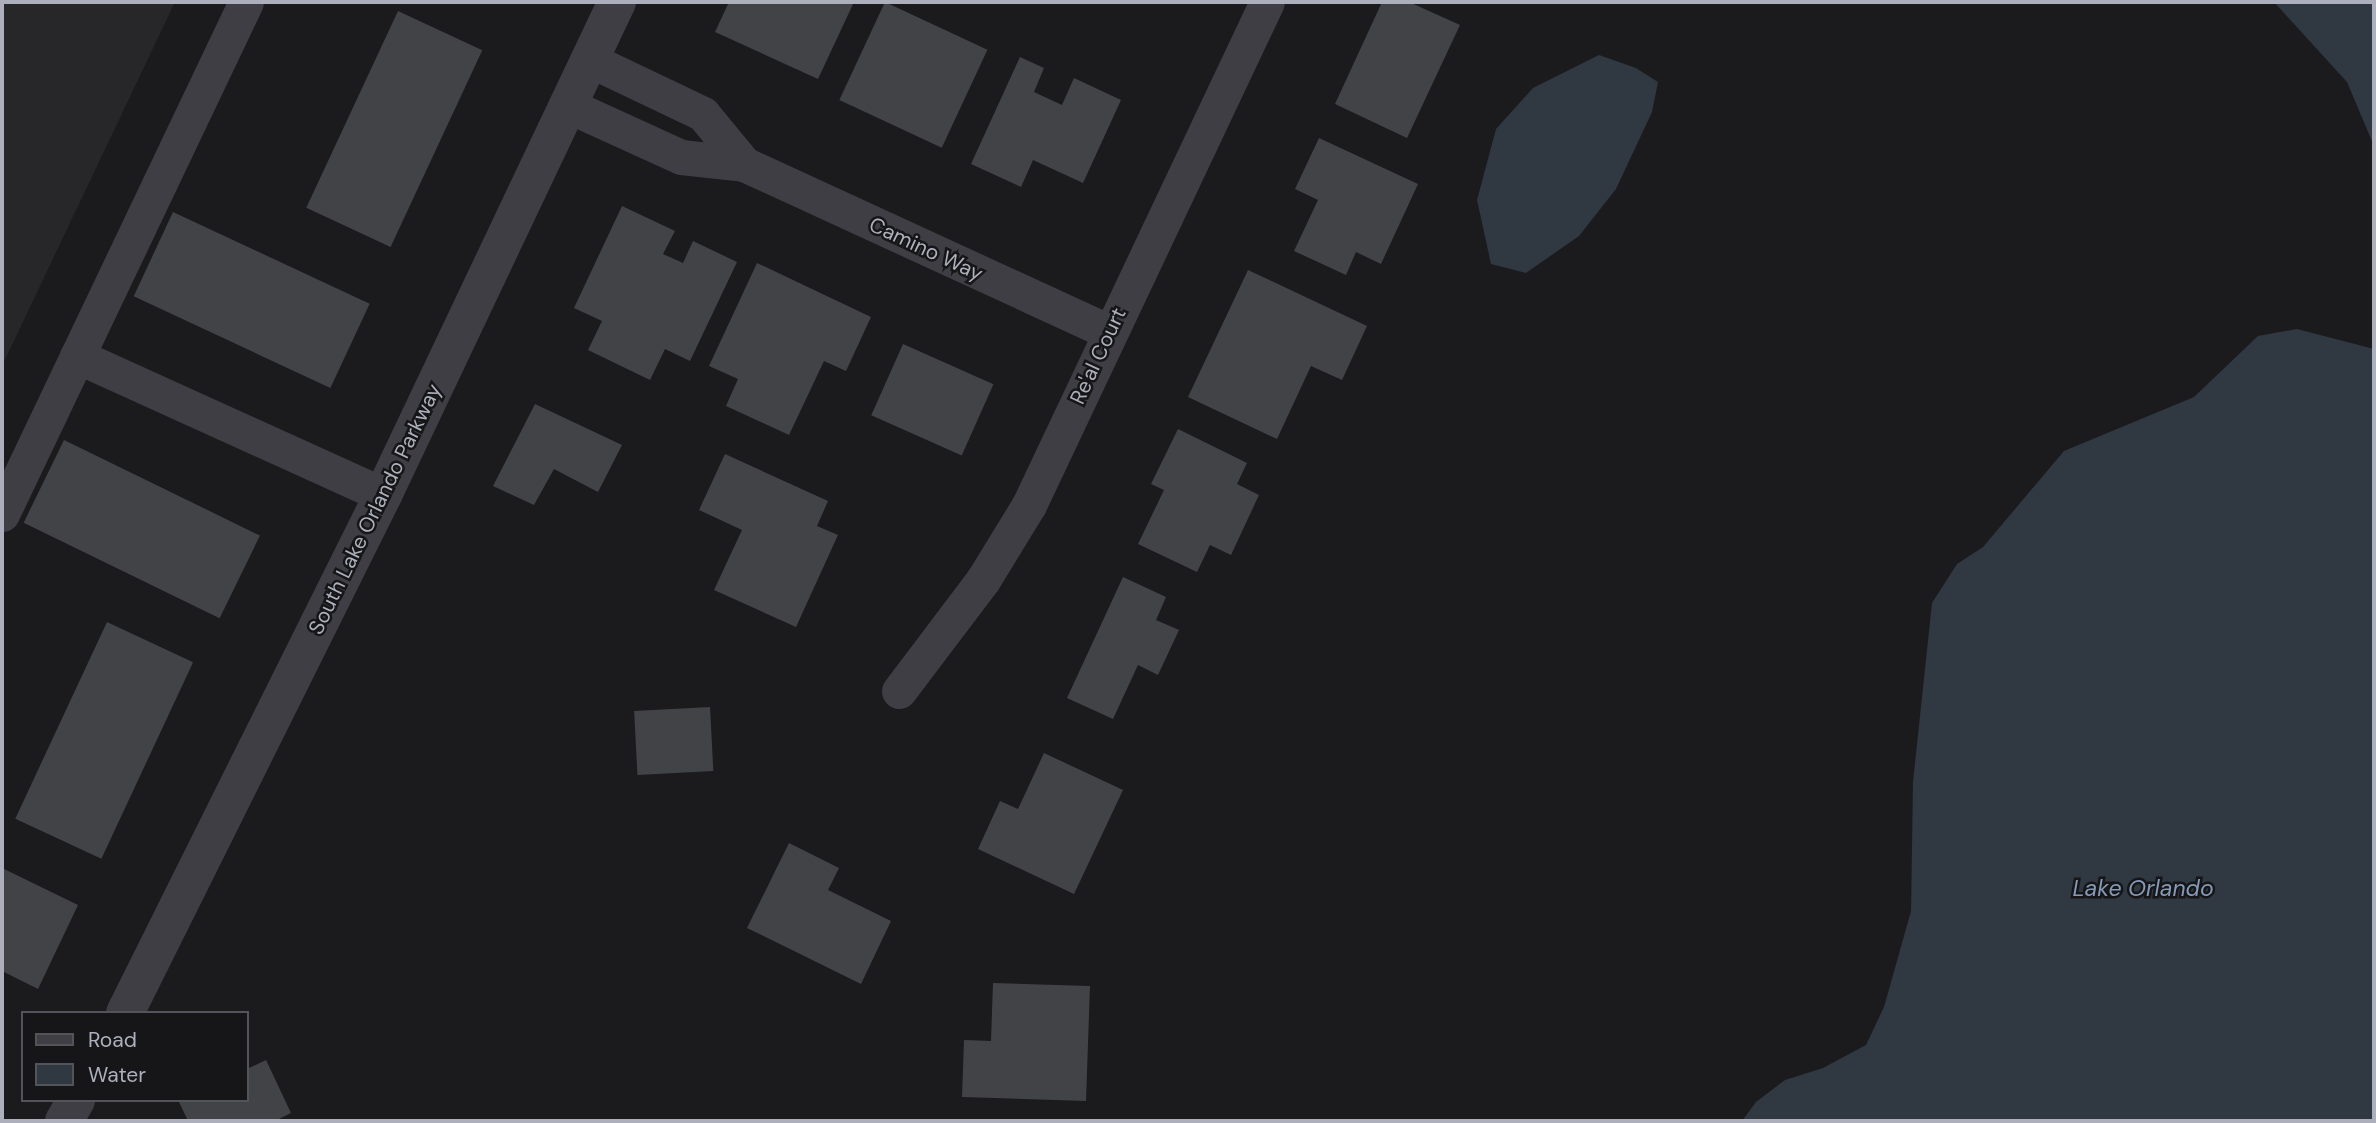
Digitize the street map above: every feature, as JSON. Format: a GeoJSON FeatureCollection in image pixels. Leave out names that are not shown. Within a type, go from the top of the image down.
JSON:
{"type":"FeatureCollection","features":[{"type":"Feature","properties":{"kind":"street"},"geometry":{"type":"LineString","coordinates":[[2,514],[246,2]]}},
{"type":"Feature","properties":{"kind":"street","name":"South Lake Orlando Parkway"},"geometry":{"type":"LineString","coordinates":[[126,1011],[383,495],[617,2]]}},
{"type":"Feature","properties":{"kind":"street","name":"Re'al Court"},"geometry":{"type":"LineString","coordinates":[[899,691],[983,580],[1029,505],[1267,2]]}},
{"type":"Feature","properties":{"kind":"street","name":"Camino Way"},"geometry":{"type":"LineString","coordinates":[[590,60],[704,114],[744,164]]}},
{"type":"Feature","properties":{"kind":"street","name":"Camino Way"},"geometry":{"type":"LineString","coordinates":[[567,105],[681,157],[744,164],[1109,332]]}},
{"type":"Feature","properties":{"kind":"street"},"geometry":{"type":"LineString","coordinates":[[77,356],[383,495]]}},
{"type":"Feature","properties":{"kind":"street"},"geometry":{"type":"LineString","coordinates":[[64,1121],[75,1102]]}},
{"type":"Feature","properties":{"kind":"shaded area"},"geometry":{"type":"Polygon","coordinates":[[[2,2],[175,2],[2,366],[2,2]]]}},
{"type":"Feature","properties":{"kind":"water"},"geometry":{"type":"Polygon","coordinates":[[[2274,2],[2374,2],[2374,146],[2347,82],[2274,2]]]}},
{"type":"Feature","properties":{"kind":"water"},"geometry":{"type":"Polygon","coordinates":[[[1599,55],[1636,68],[1658,82],[1652,112],[1616,189],[1579,236],[1526,273],[1491,264],[1477,200],[1496,129],[1533,88],[1599,55]]]}},
{"type":"Feature","properties":{"kind":"water","name":"Lake Orlando"},"geometry":{"type":"Polygon","coordinates":[[[2297,329],[2374,349],[2374,1121],[1742,1121],[1756,1102],[1785,1080],[1823,1068],[1866,1045],[1884,1007],[1911,911],[1913,782],[1932,603],[1957,564],[1983,547],[2064,451],[2194,397],[2258,336],[2297,329]]]}},
{"type":"Feature","properties":{"kind":"building"},"geometry":{"type":"Polygon","coordinates":[[[729,2],[854,2],[818,79],[715,32],[729,2]]]}},
{"type":"Feature","properties":{"kind":"building"},"geometry":{"type":"Polygon","coordinates":[[[885,2],[987,50],[942,148],[839,100],[885,2]]]}},
{"type":"Feature","properties":{"kind":"building"},"geometry":{"type":"Polygon","coordinates":[[[1382,2],[1409,2],[1460,25],[1407,138],[1335,104],[1382,2]]]}},
{"type":"Feature","properties":{"kind":"building"},"geometry":{"type":"Polygon","coordinates":[[[398,11],[482,50],[391,247],[306,208],[398,11]]]}},
{"type":"Feature","properties":{"kind":"building"},"geometry":{"type":"Polygon","coordinates":[[[1020,57],[1044,68],[1034,92],[1062,105],[1074,78],[1121,100],[1083,183],[1033,160],[1021,187],[971,164],[1020,57]]]}},
{"type":"Feature","properties":{"kind":"building"},"geometry":{"type":"Polygon","coordinates":[[[1319,138],[1418,184],[1381,264],[1356,252],[1346,275],[1294,251],[1318,200],[1295,189],[1319,138]]]}},
{"type":"Feature","properties":{"kind":"building"},"geometry":{"type":"Polygon","coordinates":[[[622,206],[675,231],[663,254],[683,263],[693,241],[737,262],[690,361],[665,349],[650,380],[588,350],[602,321],[574,308],[622,206]]]}},
{"type":"Feature","properties":{"kind":"building"},"geometry":{"type":"Polygon","coordinates":[[[173,212],[370,304],[330,388],[134,296],[173,212]]]}},
{"type":"Feature","properties":{"kind":"building"},"geometry":{"type":"Polygon","coordinates":[[[757,263],[871,317],[846,371],[824,361],[789,435],[726,406],[738,379],[709,366],[757,263]]]}},
{"type":"Feature","properties":{"kind":"building"},"geometry":{"type":"Polygon","coordinates":[[[1248,270],[1367,326],[1342,380],[1311,366],[1277,439],[1188,397],[1248,270]]]}},
{"type":"Feature","properties":{"kind":"building"},"geometry":{"type":"Polygon","coordinates":[[[903,344],[993,384],[962,456],[871,415],[903,344]]]}},
{"type":"Feature","properties":{"kind":"building"},"geometry":{"type":"Polygon","coordinates":[[[535,404],[622,445],[598,492],[554,469],[534,505],[493,486],[535,404]]]}},
{"type":"Feature","properties":{"kind":"building"},"geometry":{"type":"Polygon","coordinates":[[[1178,429],[1247,463],[1237,484],[1259,495],[1231,555],[1210,545],[1197,572],[1138,544],[1164,490],[1151,484],[1178,429]]]}},
{"type":"Feature","properties":{"kind":"building"},"geometry":{"type":"Polygon","coordinates":[[[64,440],[260,536],[220,618],[24,523],[64,440]]]}},
{"type":"Feature","properties":{"kind":"building"},"geometry":{"type":"Polygon","coordinates":[[[725,454],[828,501],[817,526],[838,535],[796,627],[714,590],[742,530],[699,510],[725,454]]]}},
{"type":"Feature","properties":{"kind":"building"},"geometry":{"type":"Polygon","coordinates":[[[1123,577],[1166,597],[1156,620],[1179,630],[1158,675],[1138,665],[1113,719],[1067,698],[1123,577]]]}},
{"type":"Feature","properties":{"kind":"building"},"geometry":{"type":"Polygon","coordinates":[[[107,622],[193,662],[101,859],[15,819],[107,622]]]}},
{"type":"Feature","properties":{"kind":"building"},"geometry":{"type":"Polygon","coordinates":[[[710,707],[713,771],[637,775],[634,711],[710,707]]]}},
{"type":"Feature","properties":{"kind":"building"},"geometry":{"type":"Polygon","coordinates":[[[1044,753],[1123,790],[1074,894],[978,849],[1000,801],[1018,809],[1044,753]]]}},
{"type":"Feature","properties":{"kind":"building"},"geometry":{"type":"Polygon","coordinates":[[[789,843],[839,868],[828,890],[891,921],[861,984],[747,928],[789,843]]]}},
{"type":"Feature","properties":{"kind":"building"},"geometry":{"type":"Polygon","coordinates":[[[2,868],[78,905],[38,989],[2,971],[2,868]]]}},
{"type":"Feature","properties":{"kind":"building"},"geometry":{"type":"Polygon","coordinates":[[[993,983],[1090,986],[1086,1101],[962,1097],[964,1040],[991,1041],[993,983]]]}},
{"type":"Feature","properties":{"kind":"building"},"geometry":{"type":"Polygon","coordinates":[[[266,1060],[291,1113],[275,1121],[188,1121],[179,1102],[248,1102],[248,1069],[266,1060]]]}}]}
